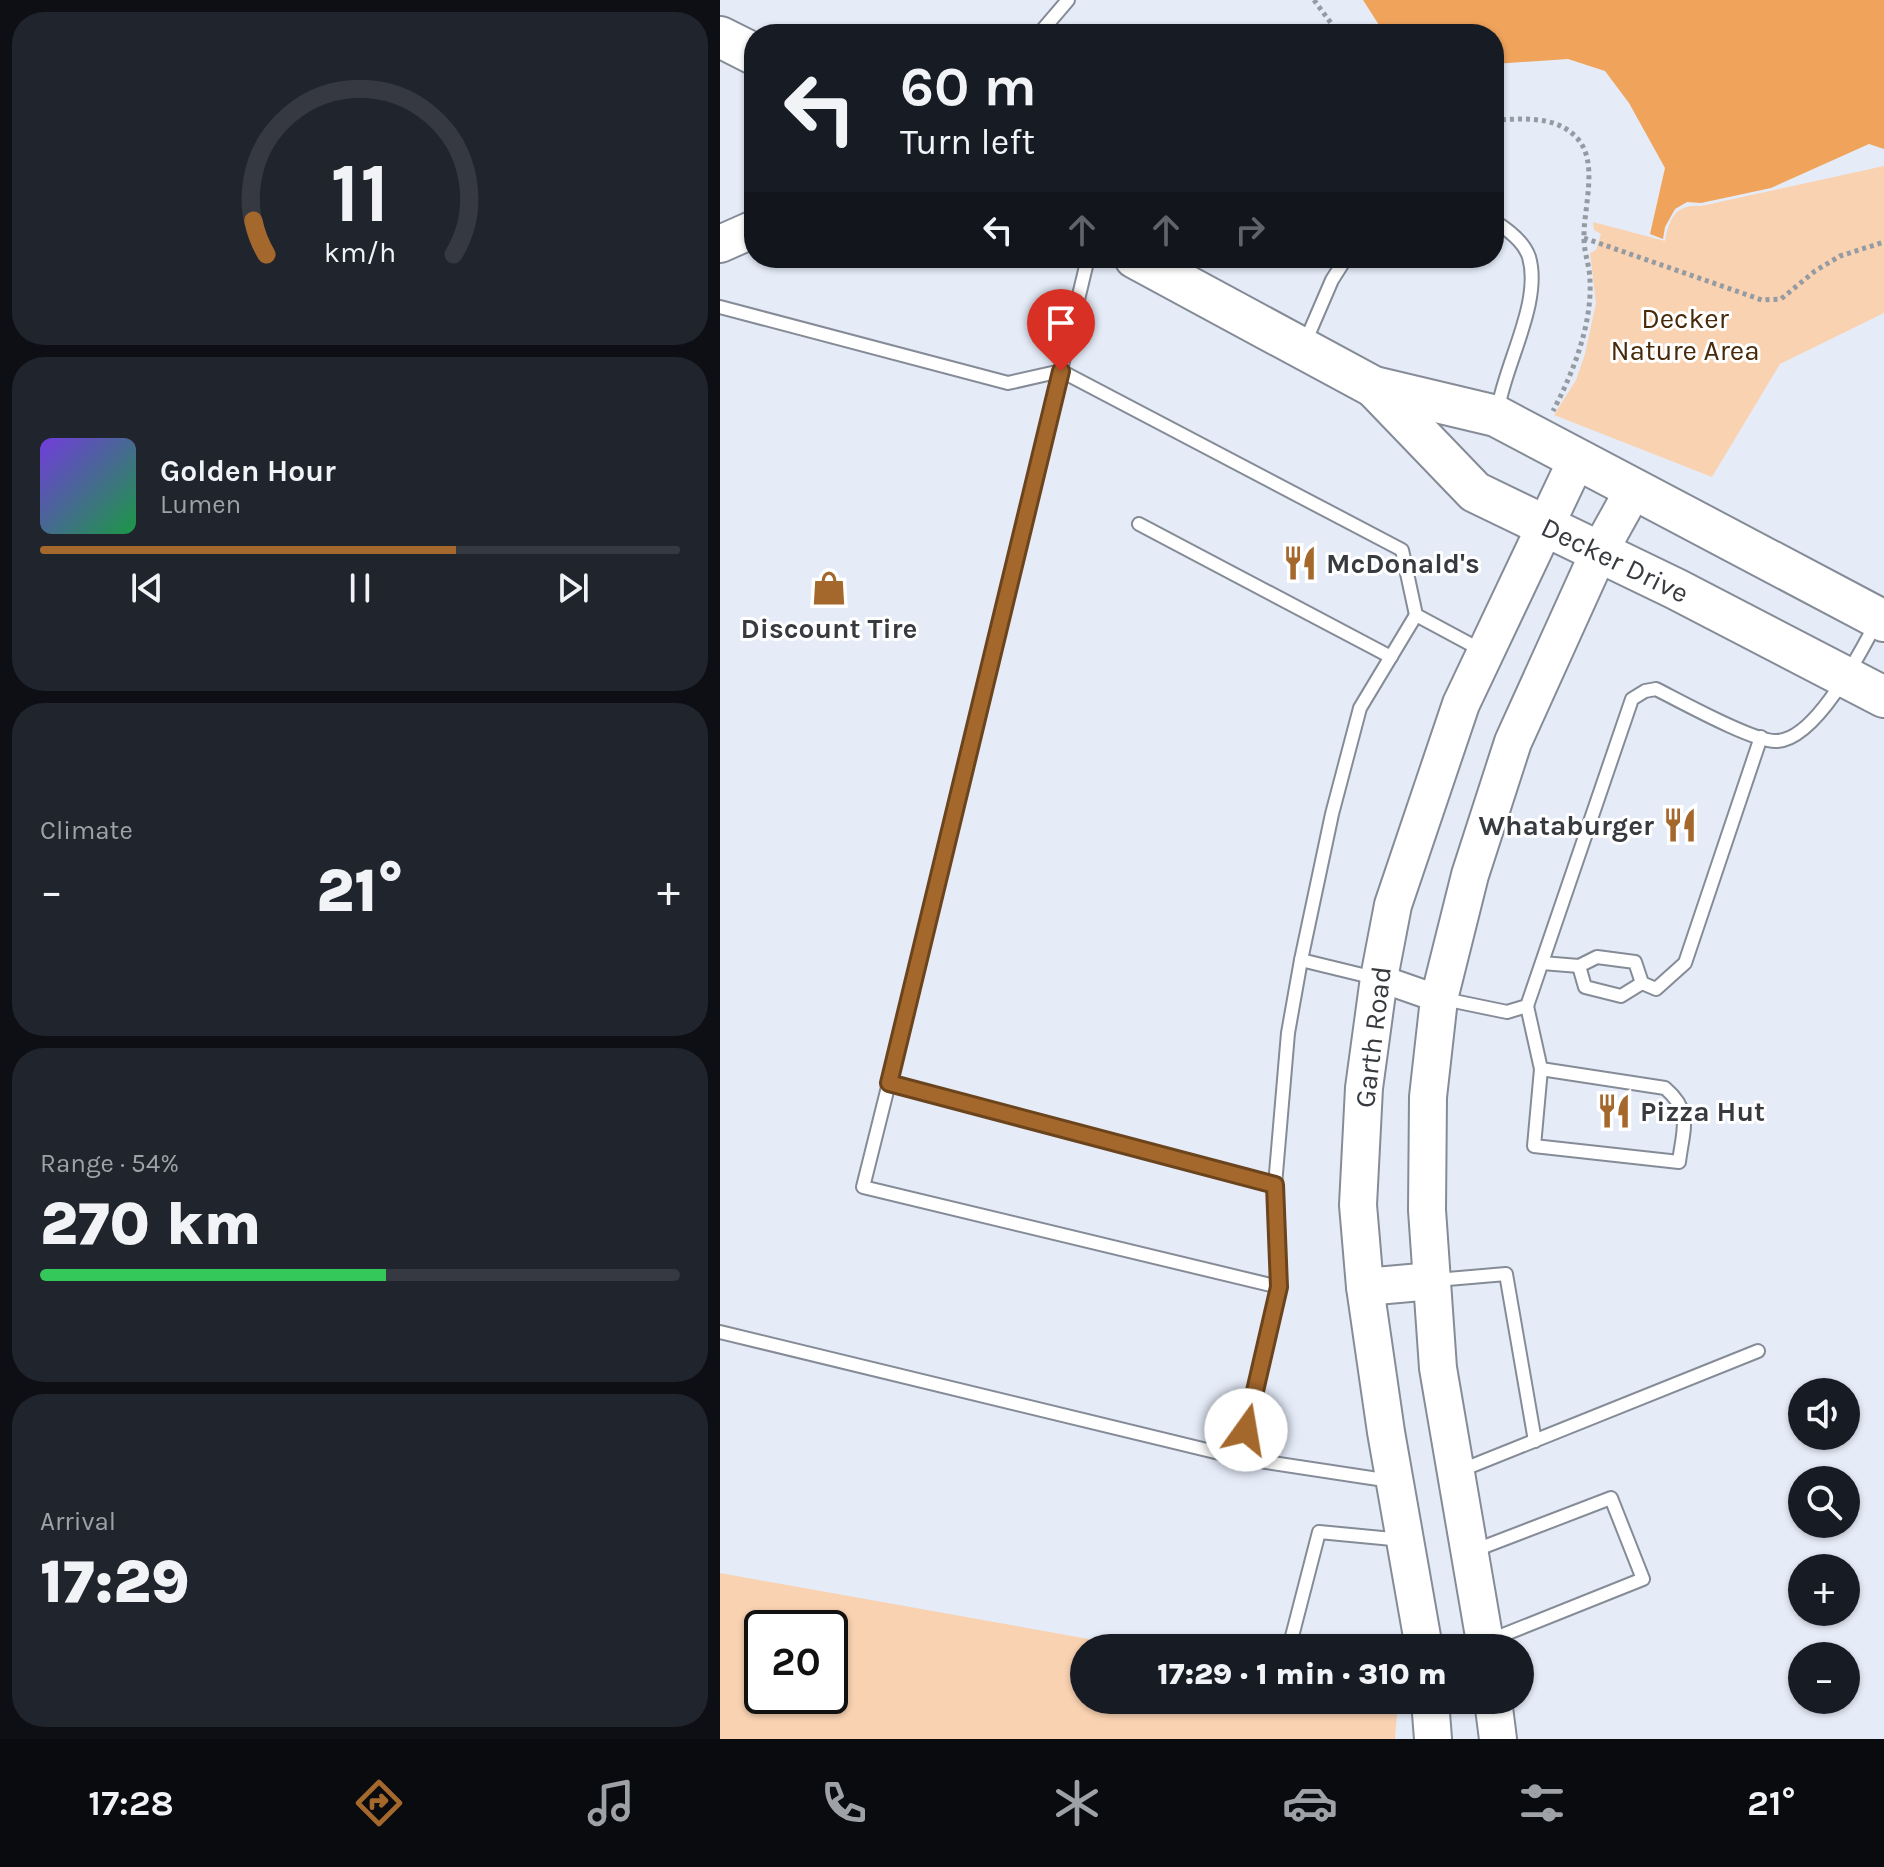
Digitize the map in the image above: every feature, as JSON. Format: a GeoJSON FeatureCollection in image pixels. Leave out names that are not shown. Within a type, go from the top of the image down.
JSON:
{"type":"FeatureCollection","features":[{"type":"Feature","properties":{"kind":"main road"},"geometry":{"type":"LineString","coordinates":[[720,37],[744,49]]}},
{"type":"Feature","properties":{"kind":"main road"},"geometry":{"type":"LineString","coordinates":[[720,244],[744,233]]}},
{"type":"Feature","properties":{"kind":"main road","name":"Decker Drive"},"geometry":{"type":"LineString","coordinates":[[1160,268],[1374,387],[1496,416],[1881,620]]}},
{"type":"Feature","properties":{"kind":"main road","name":"Decker Drive"},"geometry":{"type":"LineString","coordinates":[[1374,387],[1475,492],[1676,589],[1884,697]]}},
{"type":"Feature","properties":{"kind":"main road","name":"Garth Road"},"geometry":{"type":"LineString","coordinates":[[1422,1634],[1365,1287],[1358,1205],[1364,1088],[1379,978],[1393,905],[1461,704],[1577,459]]}},
{"type":"Feature","properties":{"kind":"main road"},"geometry":{"type":"LineString","coordinates":[[1484,1634],[1438,1368],[1427,1210],[1428,1097],[1439,999],[1470,875],[1513,742],[1599,552],[1634,489]]}},
{"type":"Feature","properties":{"kind":"main road"},"geometry":{"type":"LineString","coordinates":[[1365,1287],[1432,1281]]}},
{"type":"Feature","properties":{"kind":"main road"},"geometry":{"type":"LineString","coordinates":[[1431,1714],[1433,1739]]}},
{"type":"Feature","properties":{"kind":"main road"},"geometry":{"type":"LineString","coordinates":[[1495,1714],[1498,1739]]}},
{"type":"Feature","properties":{"kind":"street"},"geometry":{"type":"LineString","coordinates":[[1379,978],[1439,999]]}},
{"type":"Feature","properties":{"kind":"lane"},"geometry":{"type":"LineString","coordinates":[[1048,24],[1068,0]]}},
{"type":"Feature","properties":{"kind":"lane"},"geometry":{"type":"LineString","coordinates":[[1496,416],[1501,386],[1527,317],[1531,277],[1529,255],[1519,241],[1504,229]]}},
{"type":"Feature","properties":{"kind":"lane"},"geometry":{"type":"LineString","coordinates":[[1086,268],[863,1187],[1279,1287]]}},
{"type":"Feature","properties":{"kind":"lane"},"geometry":{"type":"LineString","coordinates":[[1302,349],[1340,268]]}},
{"type":"Feature","properties":{"kind":"lane"},"geometry":{"type":"LineString","coordinates":[[720,307],[1008,383],[1061,371],[1402,550],[1416,615],[1360,708],[1349,742],[1301,960],[1288,1033],[1275,1185],[1279,1287],[1240,1458]]}},
{"type":"Feature","properties":{"kind":"lane"},"geometry":{"type":"LineString","coordinates":[[1139,524],[1391,657]]}},
{"type":"Feature","properties":{"kind":"lane"},"geometry":{"type":"LineString","coordinates":[[1416,615],[1485,653]]}},
{"type":"Feature","properties":{"kind":"lane"},"geometry":{"type":"LineString","coordinates":[[1541,1069],[1665,1088],[1679,1100],[1685,1115],[1679,1162],[1534,1146],[1541,1069],[1527,1006],[1632,699],[1656,689],[1776,741],[1803,731],[1847,678],[1881,620]]}},
{"type":"Feature","properties":{"kind":"lane"},"geometry":{"type":"LineString","coordinates":[[1542,963],[1579,966],[1597,957],[1635,962],[1642,983],[1656,989],[1685,963],[1761,737]]}},
{"type":"Feature","properties":{"kind":"lane"},"geometry":{"type":"LineString","coordinates":[[1301,960],[1379,978]]}},
{"type":"Feature","properties":{"kind":"lane"},"geometry":{"type":"LineString","coordinates":[[1579,966],[1585,987],[1621,996],[1642,983]]}},
{"type":"Feature","properties":{"kind":"lane"},"geometry":{"type":"LineString","coordinates":[[1439,999],[1507,1012],[1527,1006]]}},
{"type":"Feature","properties":{"kind":"lane"},"geometry":{"type":"LineString","coordinates":[[889,1083],[1275,1185]]}},
{"type":"Feature","properties":{"kind":"lane"},"geometry":{"type":"LineString","coordinates":[[1432,1281],[1506,1274],[1535,1441]]}},
{"type":"Feature","properties":{"kind":"lane"},"geometry":{"type":"LineString","coordinates":[[720,1332],[1240,1458],[1395,1482]]}},
{"type":"Feature","properties":{"kind":"lane"},"geometry":{"type":"LineString","coordinates":[[1456,1473],[1758,1351]]}},
{"type":"Feature","properties":{"kind":"lane"},"geometry":{"type":"LineString","coordinates":[[1470,1553],[1611,1498],[1643,1579],[1512,1634]]}},
{"type":"Feature","properties":{"kind":"lane"},"geometry":{"type":"LineString","coordinates":[[1293,1634],[1319,1532],[1405,1540]]}},
{"type":"Feature","properties":{"kind":"path"},"geometry":{"type":"LineString","coordinates":[[1314,0],[1332,24]]}},
{"type":"Feature","properties":{"kind":"path"},"geometry":{"type":"LineString","coordinates":[[1504,120],[1538,119],[1563,127],[1577,138],[1585,150],[1588,166],[1584,238],[1590,282],[1589,304],[1578,353],[1553,412]]}},
{"type":"Feature","properties":{"kind":"path"},"geometry":{"type":"LineString","coordinates":[[1584,238],[1762,300],[1781,299],[1815,271],[1840,256],[1884,242]]}},
{"type":"Feature","properties":{"kind":"green space","name":"Decker Nature Area"},"geometry":{"type":"Polygon","coordinates":[[[1884,166],[1884,313],[1780,364],[1712,477],[1554,415],[1576,380],[1596,303],[1590,253],[1596,250],[1601,234],[1594,230],[1593,222],[1665,241],[1672,219],[1685,207],[1884,166]]]}},
{"type":"Feature","properties":{"kind":"green space"},"geometry":{"type":"Polygon","coordinates":[[[720,1573],[1070,1636],[1070,1714],[1397,1714],[1395,1739],[720,1739],[720,1573]]]}},
{"type":"Feature","properties":{"kind":"shaded area"},"geometry":{"type":"Polygon","coordinates":[[[1363,0],[1884,0],[1884,149],[1869,144],[1771,188],[1701,203],[1687,202],[1675,209],[1665,227],[1663,239],[1650,234],[1665,168],[1629,103],[1605,71],[1568,59],[1504,63],[1504,24],[1378,24],[1363,0]]]}},
{"type":"Feature","properties":{"kind":"place","name":"McDonald's"},"geometry":{"type":"Point","coordinates":[1300,563]}},
{"type":"Feature","properties":{"kind":"place","name":"Discount Tire"},"geometry":{"type":"Point","coordinates":[829,588]}},
{"type":"Feature","properties":{"kind":"place","name":"Whataburger"},"geometry":{"type":"Point","coordinates":[1680,825]}},
{"type":"Feature","properties":{"kind":"place","name":"Pizza Hut"},"geometry":{"type":"Point","coordinates":[1614,1111]}},
{"type":"Feature","properties":{"kind":"route"},"geometry":{"type":"LineString","coordinates":[[1061,371],[889,1083],[1275,1185],[1279,1287],[1246,1430]]}}]}
